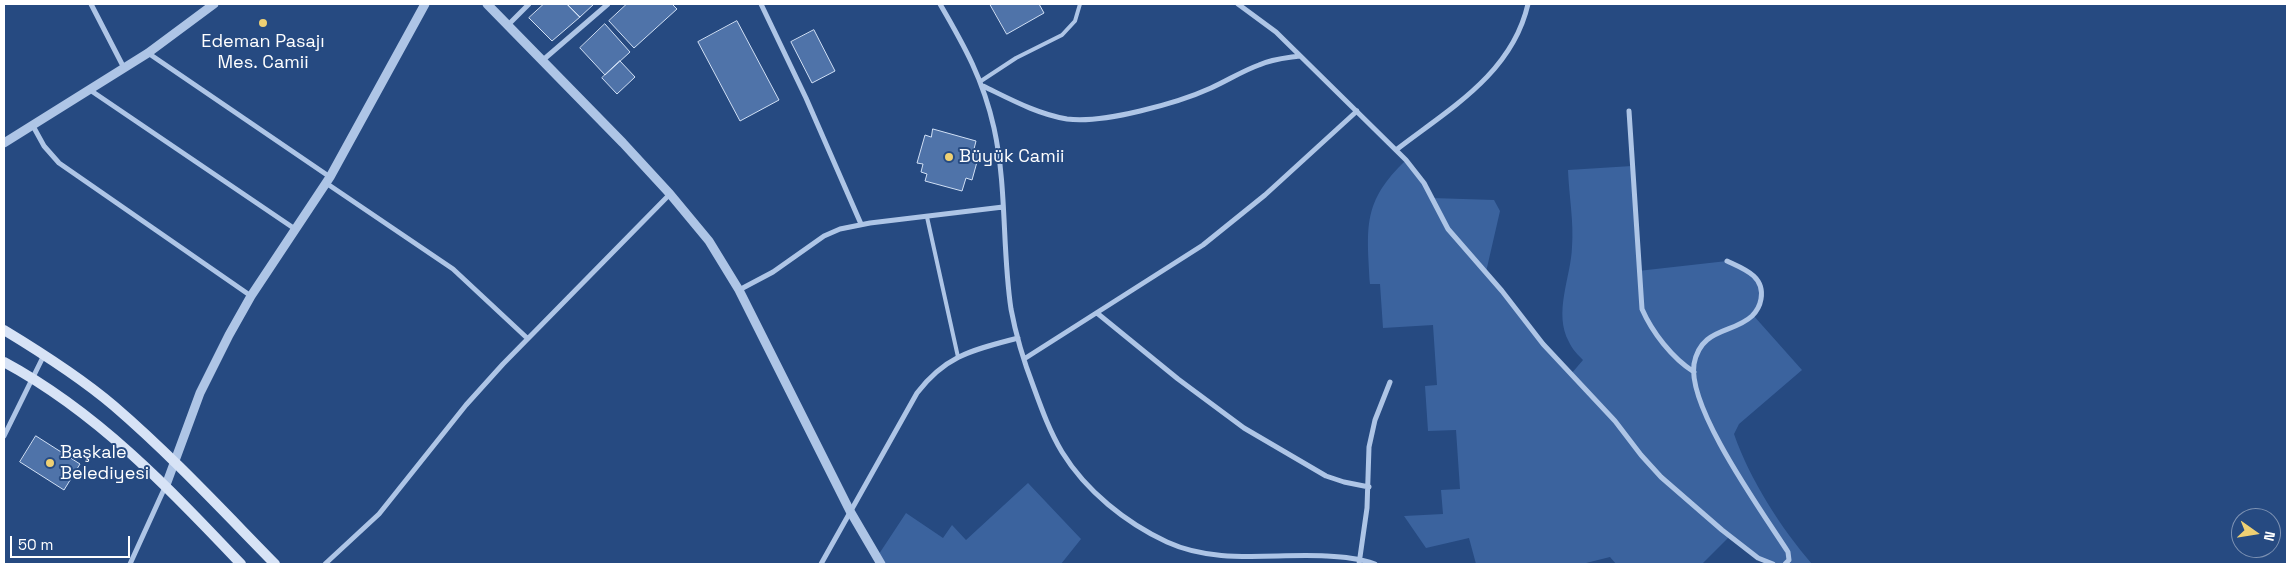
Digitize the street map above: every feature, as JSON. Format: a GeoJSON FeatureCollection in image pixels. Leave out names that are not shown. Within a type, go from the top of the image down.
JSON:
{"type":"FeatureCollection","features":[{"type":"Feature","properties":{"kind":"main road"},"geometry":{"type":"LineString","coordinates":[[4,330],[44,355],[112,405],[174,461],[275,564]]}},
{"type":"Feature","properties":{"kind":"main road"},"geometry":{"type":"LineString","coordinates":[[4,362],[32,377],[97,423],[166,484],[241,564]]}},
{"type":"Feature","properties":{"kind":"street"},"geometry":{"type":"LineString","coordinates":[[91,4],[124,68]]}},
{"type":"Feature","properties":{"kind":"street"},"geometry":{"type":"LineString","coordinates":[[4,143],[148,53],[214,4]]}},
{"type":"Feature","properties":{"kind":"street"},"geometry":{"type":"LineString","coordinates":[[130,564],[166,484],[188,423],[214,364],[251,296],[328,180],[425,4]]}},
{"type":"Feature","properties":{"kind":"street"},"geometry":{"type":"LineString","coordinates":[[487,4],[670,194],[709,240],[739,290],[850,511],[881,564]]}},
{"type":"Feature","properties":{"kind":"street"},"geometry":{"type":"LineString","coordinates":[[508,25],[529,4]]}},
{"type":"Feature","properties":{"kind":"street"},"geometry":{"type":"LineString","coordinates":[[543,60],[608,4]]}},
{"type":"Feature","properties":{"kind":"street"},"geometry":{"type":"LineString","coordinates":[[761,4],[806,98],[861,224]]}},
{"type":"Feature","properties":{"kind":"street"},"geometry":{"type":"LineString","coordinates":[[940,4],[975,65],[982,83],[994,130],[1003,207],[1011,308],[1024,359],[1043,413],[1062,452],[1087,484],[1136,525],[1170,543],[1210,555],[1230,557],[1309,556],[1375,564]]}},
{"type":"Feature","properties":{"kind":"street"},"geometry":{"type":"LineString","coordinates":[[1238,4],[1265,23],[1357,111],[1416,171],[1440,216],[1457,240],[1502,291],[1543,344],[1615,421],[1640,455],[1661,477],[1722,530],[1758,558],[1773,564]]}},
{"type":"Feature","properties":{"kind":"street"},"geometry":{"type":"LineString","coordinates":[[1396,150],[1478,86],[1499,66],[1519,33],[1528,4]]}},
{"type":"Feature","properties":{"kind":"street"},"geometry":{"type":"LineString","coordinates":[[148,53],[453,269],[528,338]]}},
{"type":"Feature","properties":{"kind":"street"},"geometry":{"type":"LineString","coordinates":[[982,83],[1012,101],[1051,115],[1082,120],[1098,119],[1174,102],[1211,88],[1258,65],[1300,56]]}},
{"type":"Feature","properties":{"kind":"street"},"geometry":{"type":"LineString","coordinates":[[90,90],[295,229]]}},
{"type":"Feature","properties":{"kind":"street"},"geometry":{"type":"LineString","coordinates":[[1024,359],[1204,244],[1233,222],[1357,111]]}},
{"type":"Feature","properties":{"kind":"street"},"geometry":{"type":"LineString","coordinates":[[1629,111],[1642,309],[1655,332],[1680,361],[1694,372]]}},
{"type":"Feature","properties":{"kind":"street"},"geometry":{"type":"LineString","coordinates":[[33,126],[44,146],[59,163],[251,296]]}},
{"type":"Feature","properties":{"kind":"street"},"geometry":{"type":"LineString","coordinates":[[326,564],[379,514],[466,405],[528,338],[670,194]]}},
{"type":"Feature","properties":{"kind":"street"},"geometry":{"type":"LineString","coordinates":[[739,290],[773,272],[824,236],[861,224],[1003,207]]}},
{"type":"Feature","properties":{"kind":"street"},"geometry":{"type":"LineString","coordinates":[[1727,261],[1748,270],[1758,279],[1761,287],[1758,308],[1746,320],[1715,335],[1704,343],[1697,353],[1694,372],[1696,389],[1712,427],[1758,507],[1788,552],[1789,560],[1786,564]]}},
{"type":"Feature","properties":{"kind":"street"},"geometry":{"type":"LineString","coordinates":[[1097,313],[1178,379],[1244,428],[1326,476],[1369,487]]}},
{"type":"Feature","properties":{"kind":"street"},"geometry":{"type":"LineString","coordinates":[[821,564],[850,511],[889,447],[917,393],[938,368],[958,357],[1018,338]]}},
{"type":"Feature","properties":{"kind":"street"},"geometry":{"type":"LineString","coordinates":[[4,436],[44,355]]}},
{"type":"Feature","properties":{"kind":"street"},"geometry":{"type":"LineString","coordinates":[[1359,562],[1369,487],[1369,447],[1390,382]]}},
{"type":"Feature","properties":{"kind":"lane"},"geometry":{"type":"LineString","coordinates":[[982,83],[1016,58],[1062,35],[1074,21],[1080,4]]}},
{"type":"Feature","properties":{"kind":"lane"},"geometry":{"type":"LineString","coordinates":[[926,217],[958,357]]}},
{"type":"Feature","properties":{"kind":"shaded area"},"geometry":{"type":"Polygon","coordinates":[[[1406,160],[1432,198],[1494,200],[1500,211],[1486,272],[1571,374],[1583,360],[1570,345],[1564,331],[1563,319],[1564,295],[1571,259],[1572,238],[1568,170],[1632,166],[1638,271],[1727,261],[1758,279],[1761,298],[1753,315],[1802,370],[1739,424],[1734,434],[1749,469],[1767,503],[1812,564],[1768,564],[1730,536],[1702,564],[1616,564],[1610,557],[1582,564],[1476,564],[1469,538],[1426,548],[1404,516],[1443,514],[1441,490],[1460,489],[1456,430],[1428,431],[1425,386],[1437,385],[1433,325],[1383,328],[1380,284],[1370,284],[1368,246],[1370,216],[1374,203],[1381,189],[1406,160]]]}},
{"type":"Feature","properties":{"kind":"shaded area"},"geometry":{"type":"Polygon","coordinates":[[[1028,483],[1081,539],[1061,564],[881,564],[877,557],[906,513],[943,538],[952,525],[966,540],[1028,483]]]}},
{"type":"Feature","properties":{"kind":"building"},"geometry":{"type":"Polygon","coordinates":[[[544,4],[567,4],[580,17],[552,41],[529,18],[544,4]]]}},
{"type":"Feature","properties":{"kind":"building"},"geometry":{"type":"Polygon","coordinates":[[[567,4],[594,4],[580,17],[567,4]]]}},
{"type":"Feature","properties":{"kind":"building"},"geometry":{"type":"Polygon","coordinates":[[[627,4],[672,4],[677,9],[634,48],[609,21],[627,4]]]}},
{"type":"Feature","properties":{"kind":"building"},"geometry":{"type":"Polygon","coordinates":[[[990,4],[1039,4],[1044,13],[1007,34],[990,4]]]}},
{"type":"Feature","properties":{"kind":"building"},"geometry":{"type":"Polygon","coordinates":[[[737,21],[779,100],[740,121],[698,42],[737,21]]]}},
{"type":"Feature","properties":{"kind":"building"},"geometry":{"type":"Polygon","coordinates":[[[605,24],[630,52],[605,75],[580,48],[605,24]]]}},
{"type":"Feature","properties":{"kind":"building"},"geometry":{"type":"Polygon","coordinates":[[[814,30],[835,71],[812,83],[791,42],[814,30]]]}},
{"type":"Feature","properties":{"kind":"building"},"geometry":{"type":"Polygon","coordinates":[[[620,61],[635,77],[617,94],[602,78],[620,61]]]}},
{"type":"Feature","properties":{"kind":"building","name":"Büyük Camii"},"geometry":{"type":"Polygon","coordinates":[[[933,129],[976,141],[974,149],[980,151],[972,180],[966,178],[962,191],[925,181],[927,174],[921,172],[923,164],[917,163],[925,135],[931,137],[933,129]]]}},
{"type":"Feature","properties":{"kind":"building","name":"Başkale Belediyesi"},"geometry":{"type":"Polygon","coordinates":[[[36,436],[80,464],[64,490],[20,462],[36,436]]]}},
{"type":"Feature","properties":{"kind":"place","name":"Edeman Pasajı Mes. Camii"},"geometry":{"type":"Point","coordinates":[263,23]}},
{"type":"Feature","properties":{"kind":"place","name":"Büyük Camii"},"geometry":{"type":"Point","coordinates":[949,157]}},
{"type":"Feature","properties":{"kind":"place","name":"Başkale Belediyesi"},"geometry":{"type":"Point","coordinates":[50,463]}}]}
